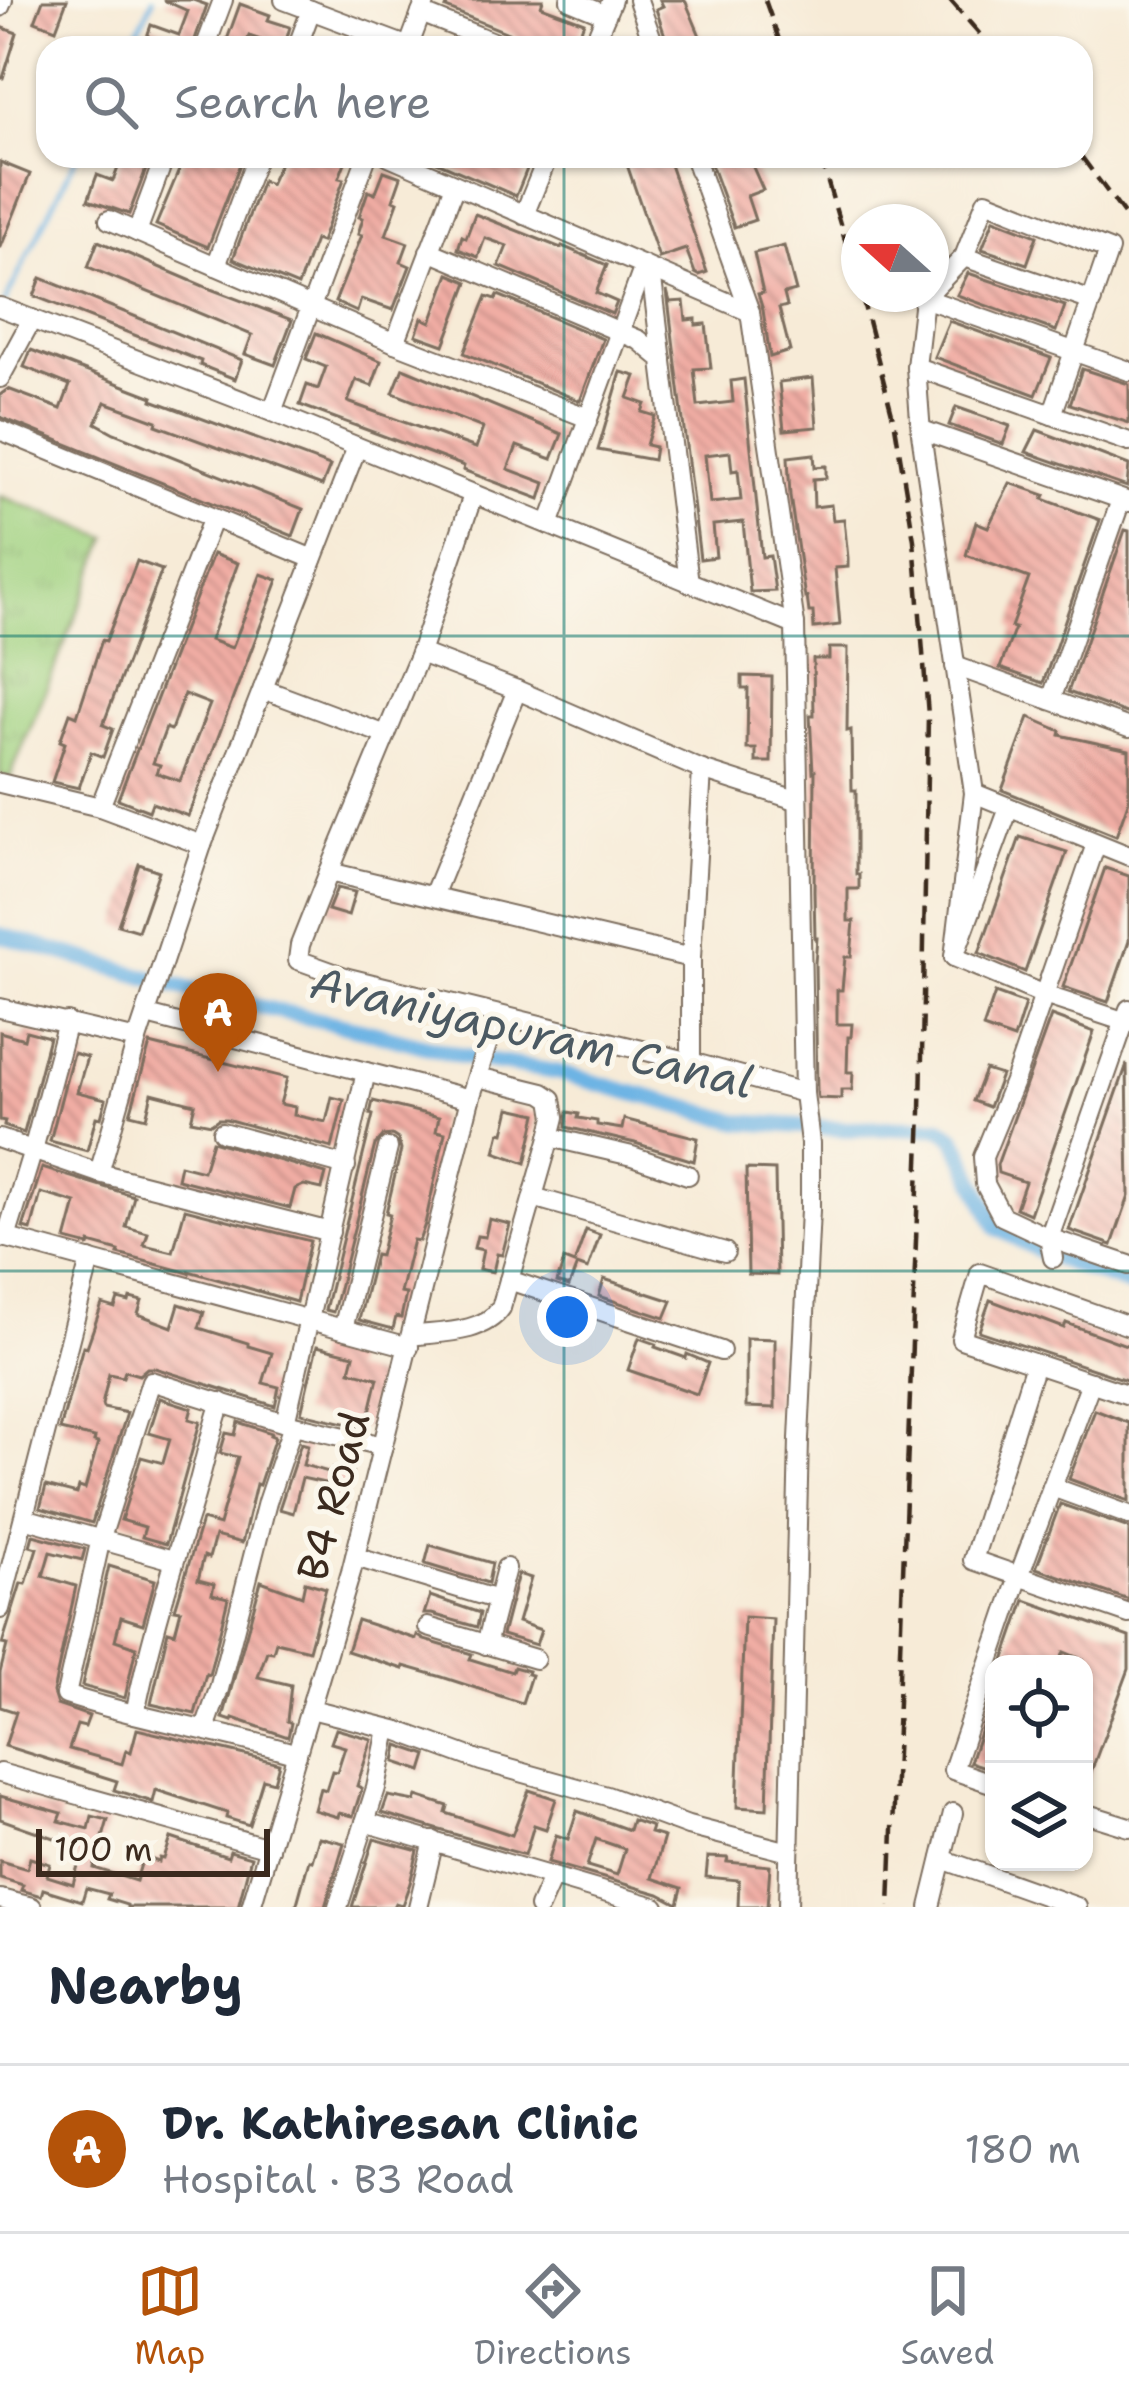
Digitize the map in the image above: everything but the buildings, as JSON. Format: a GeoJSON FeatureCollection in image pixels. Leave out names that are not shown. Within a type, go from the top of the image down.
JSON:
{"type":"FeatureCollection","features":[{"type":"Feature","properties":{"kind":"street"},"geometry":{"type":"LineString","coordinates":[[210,36],[223,0]]}},
{"type":"Feature","properties":{"kind":"street"},"geometry":{"type":"LineString","coordinates":[[284,0],[378,36]]}},
{"type":"Feature","properties":{"kind":"street"},"geometry":{"type":"LineString","coordinates":[[569,0],[609,8],[597,36]]}},
{"type":"Feature","properties":{"kind":"street"},"geometry":{"type":"LineString","coordinates":[[638,0],[651,36]]}},
{"type":"Feature","properties":{"kind":"street"},"geometry":{"type":"LineString","coordinates":[[413,36],[424,6],[484,36]]}},
{"type":"Feature","properties":{"kind":"street"},"geometry":{"type":"LineString","coordinates":[[301,36],[311,10]]}},
{"type":"Feature","properties":{"kind":"street"},"geometry":{"type":"LineString","coordinates":[[137,232],[161,168]]}},
{"type":"Feature","properties":{"kind":"street"},"geometry":{"type":"LineString","coordinates":[[216,266],[253,168]]}},
{"type":"Feature","properties":{"kind":"street"},"geometry":{"type":"LineString","coordinates":[[272,412],[363,168]]}},
{"type":"Feature","properties":{"kind":"street"},"geometry":{"type":"LineString","coordinates":[[417,168],[750,312]]}},
{"type":"Feature","properties":{"kind":"street"},"geometry":{"type":"LineString","coordinates":[[524,214],[543,168]]}},
{"type":"Feature","properties":{"kind":"street"},"geometry":{"type":"LineString","coordinates":[[698,168],[750,312],[795,625],[804,1093],[811,1143],[788,1907]]}},
{"type":"Feature","properties":{"kind":"street"},"geometry":{"type":"LineString","coordinates":[[394,343],[455,184]]}},
{"type":"Feature","properties":{"kind":"street"},"geometry":{"type":"LineString","coordinates":[[949,272],[964,257],[986,201],[1109,250],[1052,415]]}},
{"type":"Feature","properties":{"kind":"street"},"geometry":{"type":"LineString","coordinates":[[109,220],[394,343],[588,418]]}},
{"type":"Feature","properties":{"kind":"street"},"geometry":{"type":"LineString","coordinates":[[429,251],[620,331],[662,359]]}},
{"type":"Feature","properties":{"kind":"street"},"geometry":{"type":"LineString","coordinates":[[964,257],[1092,301]]}},
{"type":"Feature","properties":{"kind":"street"},"geometry":{"type":"LineString","coordinates":[[549,525],[648,268]]}},
{"type":"Feature","properties":{"kind":"street"},"geometry":{"type":"LineString","coordinates":[[648,268],[689,583]]}},
{"type":"Feature","properties":{"kind":"street"},"geometry":{"type":"LineString","coordinates":[[949,303],[1129,371]]}},
{"type":"Feature","properties":{"kind":"street"},"geometry":{"type":"LineString","coordinates":[[924,312],[916,367],[921,433],[974,793],[954,957]]}},
{"type":"Feature","properties":{"kind":"street"},"geometry":{"type":"LineString","coordinates":[[0,378],[16,313],[795,625]]}},
{"type":"Feature","properties":{"kind":"street"},"geometry":{"type":"LineString","coordinates":[[916,367],[1129,442]]}},
{"type":"Feature","properties":{"kind":"street"},"geometry":{"type":"LineString","coordinates":[[0,430],[313,559]]}},
{"type":"Feature","properties":{"kind":"street"},"geometry":{"type":"LineString","coordinates":[[922,430],[1125,501],[1051,700]]}},
{"type":"Feature","properties":{"kind":"street"},"geometry":{"type":"LineString","coordinates":[[99,1173],[202,845],[357,447]]}},
{"type":"Feature","properties":{"kind":"street"},"geometry":{"type":"LineString","coordinates":[[472,495],[420,653],[297,957],[348,978],[804,1093]]}},
{"type":"Feature","properties":{"kind":"street"},"geometry":{"type":"LineString","coordinates":[[100,807],[212,520]]}},
{"type":"Feature","properties":{"kind":"street"},"geometry":{"type":"LineString","coordinates":[[420,653],[702,770],[796,800]]}},
{"type":"Feature","properties":{"kind":"street"},"geometry":{"type":"LineString","coordinates":[[956,666],[1129,728]]}},
{"type":"Feature","properties":{"kind":"street"},"geometry":{"type":"LineString","coordinates":[[263,689],[386,735]]}},
{"type":"Feature","properties":{"kind":"street"},"geometry":{"type":"LineString","coordinates":[[433,896],[517,690]]}},
{"type":"Feature","properties":{"kind":"street"},"geometry":{"type":"LineString","coordinates":[[691,1062],[691,958],[702,770]]}},
{"type":"Feature","properties":{"kind":"street"},"geometry":{"type":"LineString","coordinates":[[0,783],[100,807],[202,845]]}},
{"type":"Feature","properties":{"kind":"street"},"geometry":{"type":"LineString","coordinates":[[974,793],[1129,856]]}},
{"type":"Feature","properties":{"kind":"street"},"geometry":{"type":"LineString","coordinates":[[954,957],[1009,808]]}},
{"type":"Feature","properties":{"kind":"street"},"geometry":{"type":"LineString","coordinates":[[1096,844],[1015,1079],[983,1157],[985,1184],[1002,1216],[1051,1248],[1129,1265]]}},
{"type":"Feature","properties":{"kind":"street"},"geometry":{"type":"LineString","coordinates":[[329,872],[691,958]]}},
{"type":"Feature","properties":{"kind":"street"},"geometry":{"type":"LineString","coordinates":[[954,957],[1044,994],[1127,1018],[1051,1248]]}},
{"type":"Feature","properties":{"kind":"street"},"geometry":{"type":"LineString","coordinates":[[0,1008],[137,1040]]}},
{"type":"Feature","properties":{"kind":"street"},"geometry":{"type":"LineString","coordinates":[[147,1016],[470,1099]]}},
{"type":"Feature","properties":{"kind":"street","name":"B4 Road"},"geometry":{"type":"LineString","coordinates":[[251,1907],[355,1557],[470,1099],[496,1016]]}},
{"type":"Feature","properties":{"kind":"street"},"geometry":{"type":"LineString","coordinates":[[67,1022],[33,1150],[3,1237],[344,1329],[410,1341],[480,1325],[501,1309],[550,1137],[555,1117],[552,1100],[479,1074]]}},
{"type":"Feature","properties":{"kind":"street"},"geometry":{"type":"LineString","coordinates":[[205,1729],[289,1424],[366,1072]]}},
{"type":"Feature","properties":{"kind":"street"},"geometry":{"type":"LineString","coordinates":[[222,1132],[346,1166]]}},
{"type":"Feature","properties":{"kind":"street"},"geometry":{"type":"LineString","coordinates":[[550,1137],[688,1175]]}},
{"type":"Feature","properties":{"kind":"street"},"geometry":{"type":"LineString","coordinates":[[0,1138],[99,1173],[330,1232]]}},
{"type":"Feature","properties":{"kind":"street"},"geometry":{"type":"LineString","coordinates":[[344,1329],[388,1148]]}},
{"type":"Feature","properties":{"kind":"street"},"geometry":{"type":"LineString","coordinates":[[533,1197],[724,1252]]}},
{"type":"Feature","properties":{"kind":"street"},"geometry":{"type":"LineString","coordinates":[[0,1609],[5,1567],[24,1518],[90,1260]]}},
{"type":"Feature","properties":{"kind":"street"},"geometry":{"type":"LineString","coordinates":[[1129,1326],[980,1273],[961,1339],[1129,1395]]}},
{"type":"Feature","properties":{"kind":"street"},"geometry":{"type":"LineString","coordinates":[[509,1280],[721,1351]]}},
{"type":"Feature","properties":{"kind":"street"},"geometry":{"type":"LineString","coordinates":[[1035,1364],[974,1560],[1129,1614]]}},
{"type":"Feature","properties":{"kind":"street"},"geometry":{"type":"LineString","coordinates":[[297,1754],[66,1695],[101,1538],[151,1381],[224,1410],[383,1446]]}},
{"type":"Feature","properties":{"kind":"street"},"geometry":{"type":"LineString","coordinates":[[985,1781],[953,1771],[1091,1382]]}},
{"type":"Feature","properties":{"kind":"street"},"geometry":{"type":"LineString","coordinates":[[135,1714],[172,1560],[224,1410]]}},
{"type":"Feature","properties":{"kind":"street"},"geometry":{"type":"LineString","coordinates":[[1052,1487],[1129,1515]]}},
{"type":"Feature","properties":{"kind":"street"},"geometry":{"type":"LineString","coordinates":[[24,1518],[172,1560]]}},
{"type":"Feature","properties":{"kind":"street"},"geometry":{"type":"LineString","coordinates":[[355,1557],[498,1600]]}},
{"type":"Feature","properties":{"kind":"street"},"geometry":{"type":"LineString","coordinates":[[486,1645],[506,1568]]}},
{"type":"Feature","properties":{"kind":"street"},"geometry":{"type":"LineString","coordinates":[[428,1627],[536,1659]]}},
{"type":"Feature","properties":{"kind":"street"},"geometry":{"type":"LineString","coordinates":[[310,1708],[607,1796],[688,1826],[789,1852]]}},
{"type":"Feature","properties":{"kind":"street"},"geometry":{"type":"LineString","coordinates":[[338,1907],[376,1788],[388,1729]]}},
{"type":"Feature","properties":{"kind":"street"},"geometry":{"type":"LineString","coordinates":[[0,1773],[269,1848]]}},
{"type":"Feature","properties":{"kind":"street"},"geometry":{"type":"LineString","coordinates":[[930,1907],[953,1813]]}},
{"type":"Feature","properties":{"kind":"street"},"geometry":{"type":"LineString","coordinates":[[1093,1816],[1129,1827]]}},
{"type":"Feature","properties":{"kind":"street"},"geometry":{"type":"LineString","coordinates":[[364,1822],[619,1902],[655,1907]]}},
{"type":"Feature","properties":{"kind":"street"},"geometry":{"type":"LineString","coordinates":[[418,1907],[434,1841]]}},
{"type":"Feature","properties":{"kind":"street"},"geometry":{"type":"LineString","coordinates":[[942,1859],[1077,1907]]}},
{"type":"Feature","properties":{"kind":"street"},"geometry":{"type":"LineString","coordinates":[[539,1907],[553,1878]]}},
{"type":"Feature","properties":{"kind":"street"},"geometry":{"type":"LineString","coordinates":[[0,1898],[32,1907]]}},
{"type":"Feature","properties":{"kind":"green space"},"geometry":{"type":"Polygon","coordinates":[[[0,496],[108,537],[10,778],[0,775],[0,496]]]}},
{"type":"Feature","properties":{"kind":"waterway"},"geometry":{"type":"LineString","coordinates":[[135,36],[153,0]]}},
{"type":"Feature","properties":{"kind":"waterway"},"geometry":{"type":"LineString","coordinates":[[5,302],[71,168]]}},
{"type":"Feature","properties":{"kind":"waterway","name":"Avaniyapuram Canal"},"geometry":{"type":"LineString","coordinates":[[0,935],[223,999],[474,1059],[556,1072],[740,1122],[846,1129],[939,1127],[955,1138],[997,1228],[1049,1256],[1129,1285]]}},
{"type":"Feature","properties":{"kind":"railway"},"geometry":{"type":"LineString","coordinates":[[765,0],[778,36]]}},
{"type":"Feature","properties":{"kind":"railway"},"geometry":{"type":"LineString","coordinates":[[950,0],[982,36]]}},
{"type":"Feature","properties":{"kind":"railway"},"geometry":{"type":"LineString","coordinates":[[824,168],[841,227]]}},
{"type":"Feature","properties":{"kind":"railway"},"geometry":{"type":"LineString","coordinates":[[1090,168],[1129,221]]}},
{"type":"Feature","properties":{"kind":"railway"},"geometry":{"type":"LineString","coordinates":[[866,312],[895,425],[914,540],[928,715],[921,1112],[890,1907]]}},
{"type":"Feature","properties":{"kind":"place","name":"Dr. Kathiresan Clinic"},"geometry":{"type":"Point","coordinates":[218,1072]}}]}
